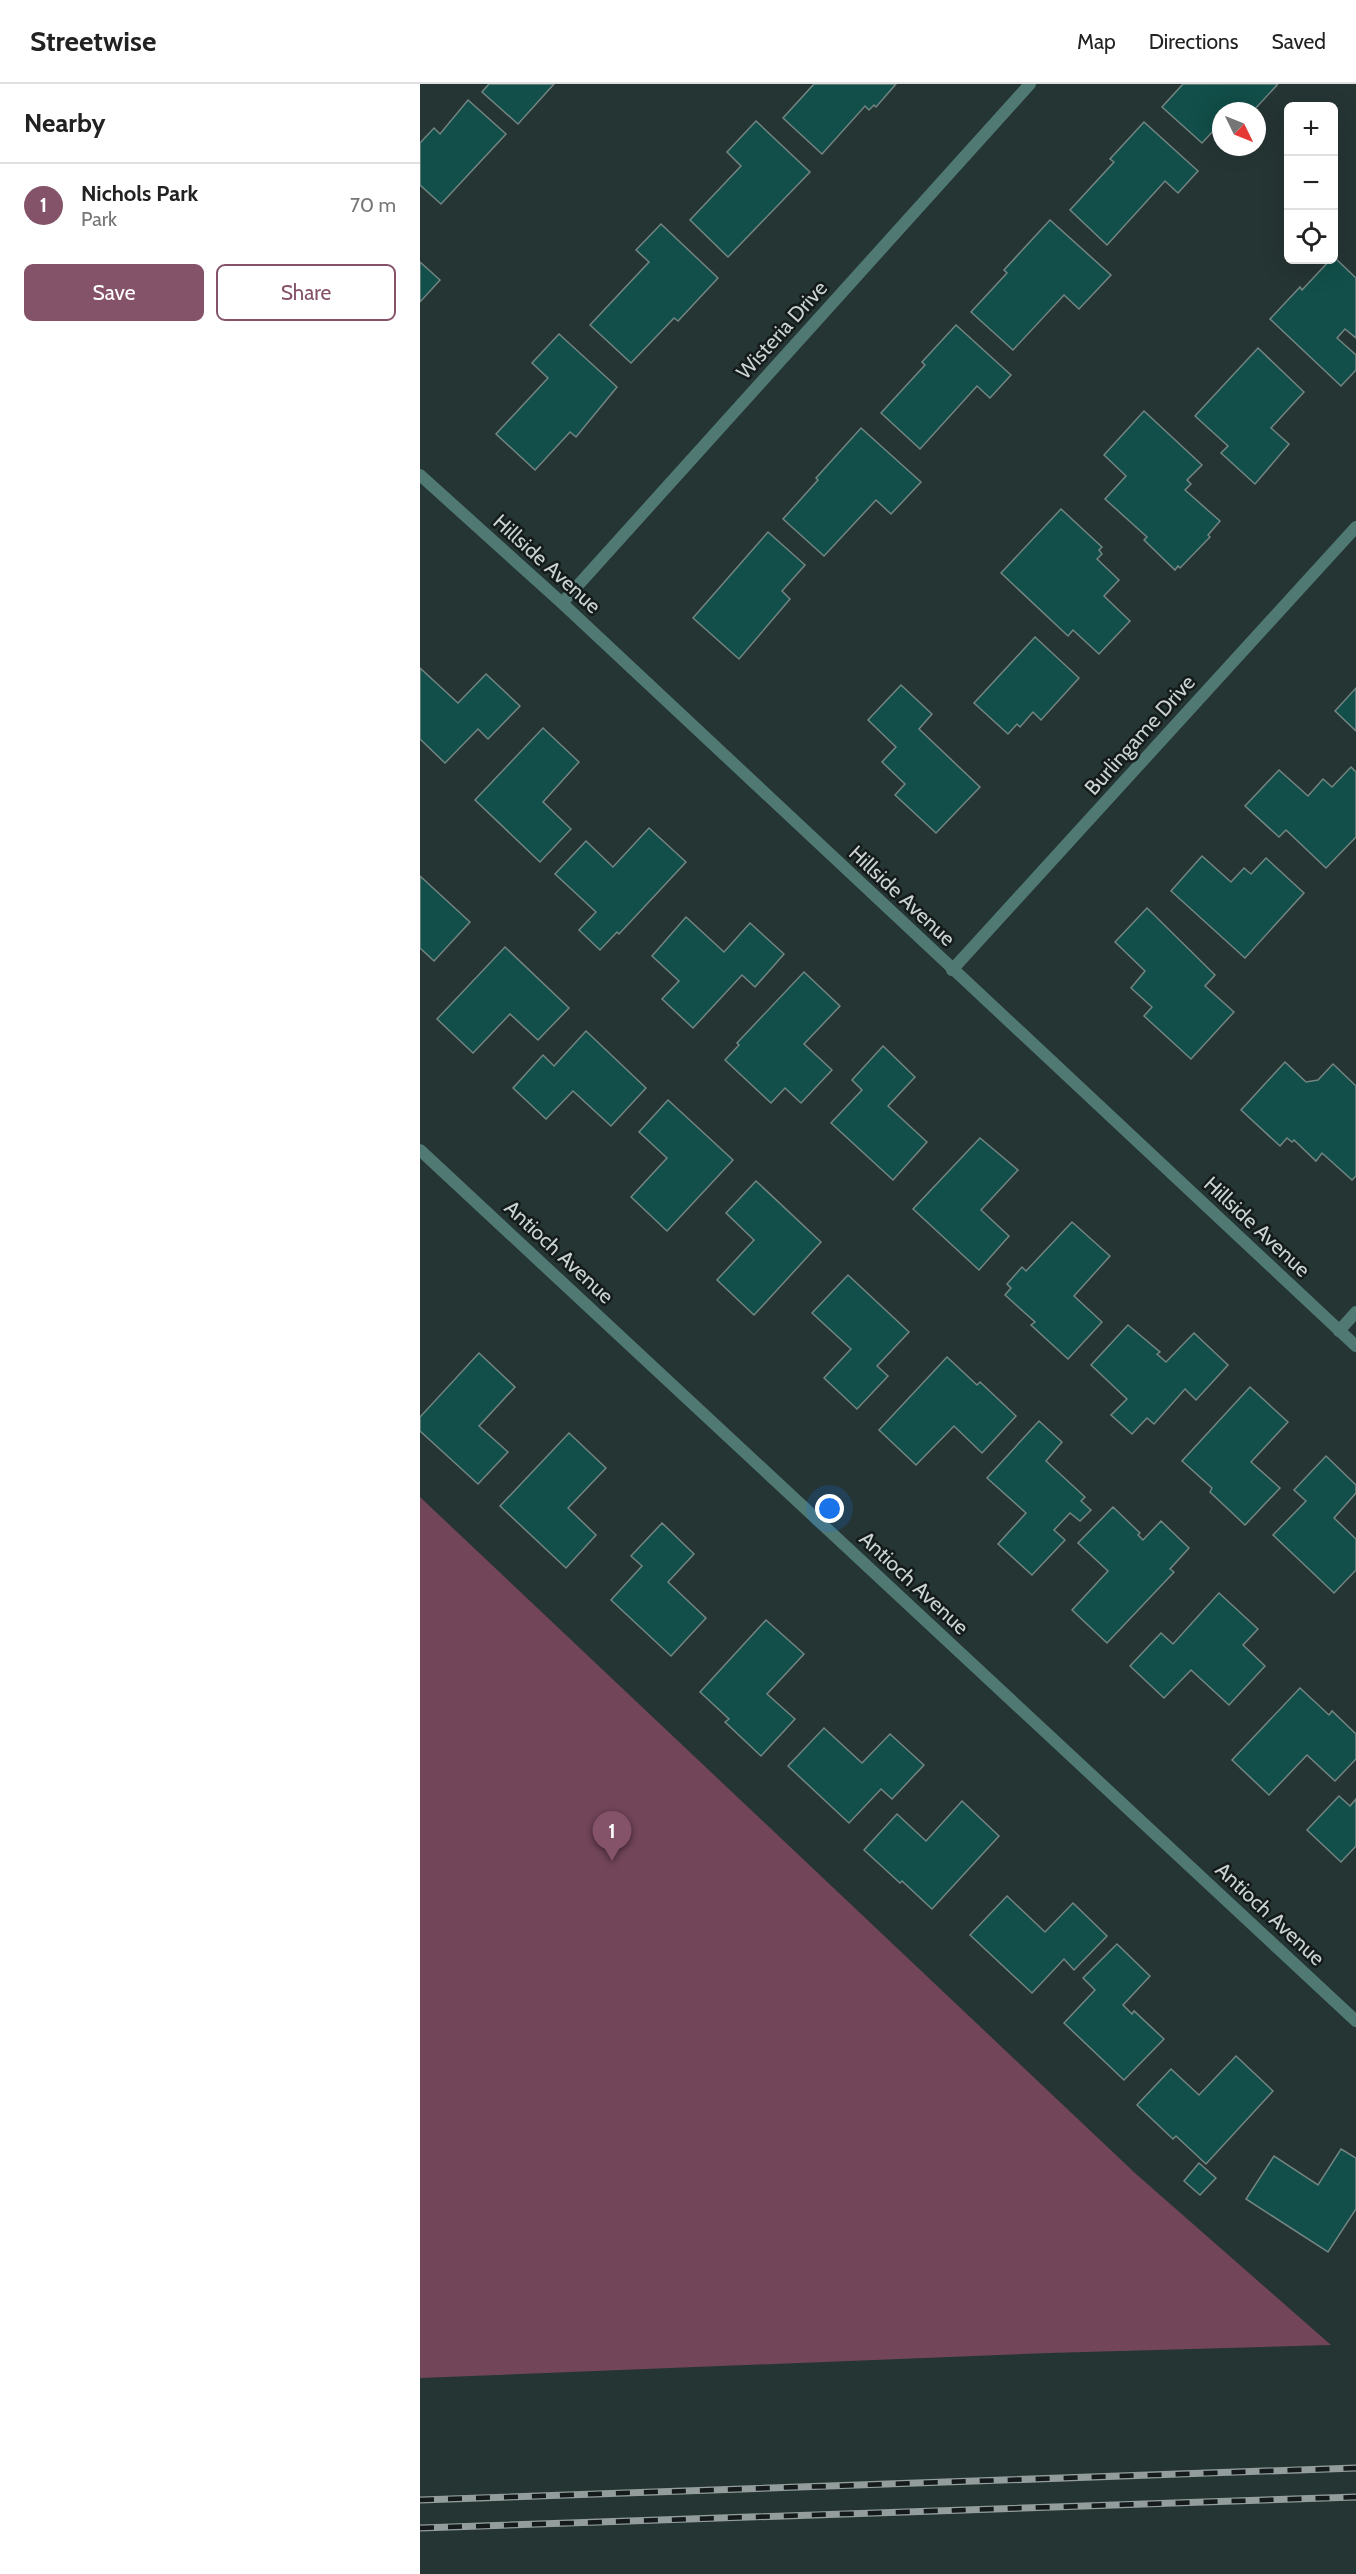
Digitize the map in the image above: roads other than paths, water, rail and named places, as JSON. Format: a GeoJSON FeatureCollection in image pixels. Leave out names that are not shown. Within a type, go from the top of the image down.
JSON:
{"type":"FeatureCollection","features":[{"type":"Feature","properties":{"kind":"street","name":"Wisteria Drive"},"geometry":{"type":"LineString","coordinates":[[562,603],[1030,84]]}},
{"type":"Feature","properties":{"kind":"street","name":"Hillside Avenue"},"geometry":{"type":"LineString","coordinates":[[420,475],[562,603],[1356,1346]]}},
{"type":"Feature","properties":{"kind":"street","name":"Burlingame Drive"},"geometry":{"type":"LineString","coordinates":[[952,970],[1356,527]]}},
{"type":"Feature","properties":{"kind":"street","name":"Antioch Avenue"},"geometry":{"type":"LineString","coordinates":[[420,1150],[1356,2020]]}},
{"type":"Feature","properties":{"kind":"street"},"geometry":{"type":"LineString","coordinates":[[1339,1331],[1356,1312]]}},
{"type":"Feature","properties":{"kind":"railway"},"geometry":{"type":"LineString","coordinates":[[420,2500],[1356,2468]]}},
{"type":"Feature","properties":{"kind":"railway"},"geometry":{"type":"LineString","coordinates":[[420,2528],[1356,2497]]}},
{"type":"Feature","properties":{"kind":"place","name":"Nichols Park"},"geometry":{"type":"Point","coordinates":[612,1861]}}]}
